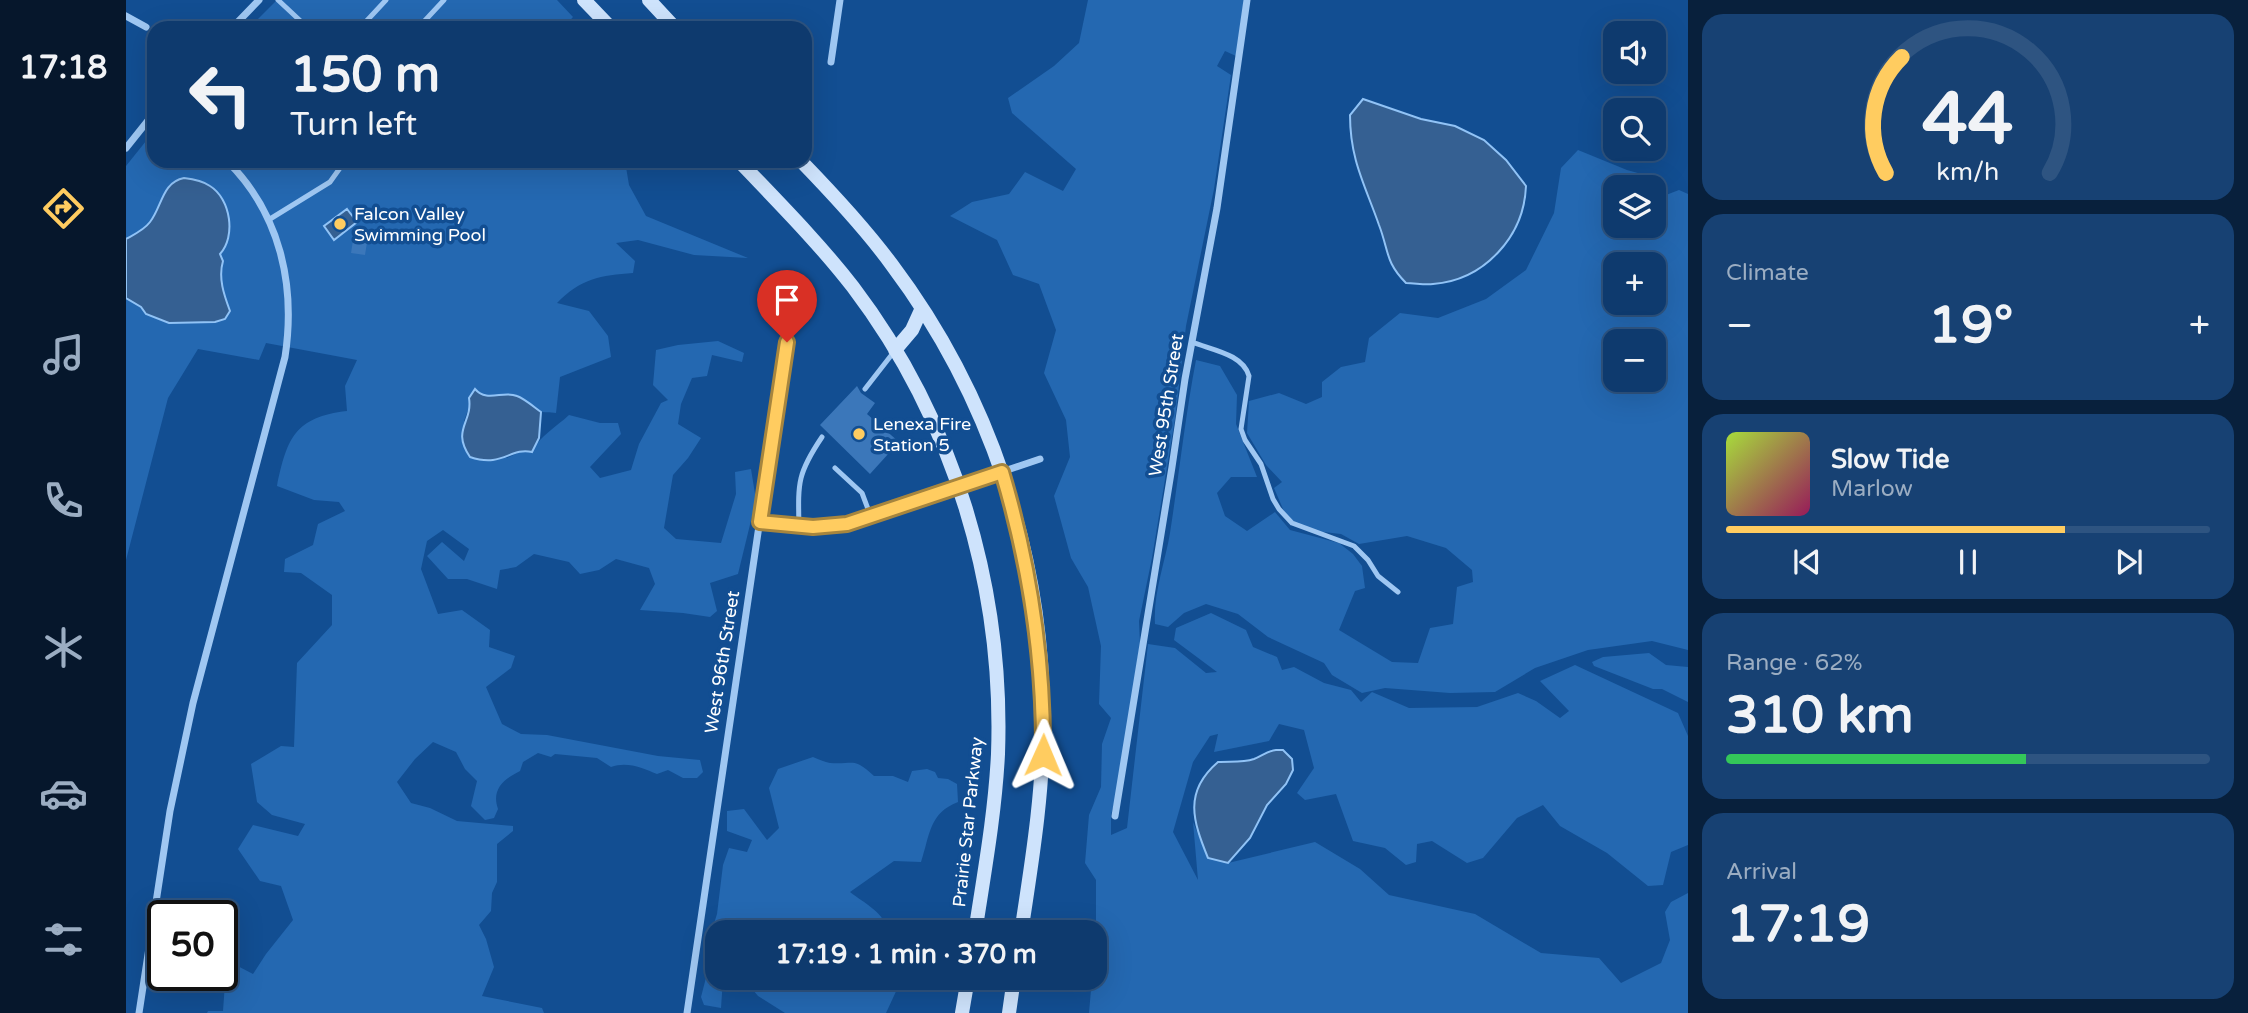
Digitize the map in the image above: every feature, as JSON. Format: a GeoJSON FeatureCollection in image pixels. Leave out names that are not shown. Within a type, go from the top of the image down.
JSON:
{"type":"FeatureCollection","features":[{"type":"Feature","properties":{"kind":"main road"},"geometry":{"type":"LineString","coordinates":[[584,0],[604,21]]}},
{"type":"Feature","properties":{"kind":"main road"},"geometry":{"type":"LineString","coordinates":[[649,0],[669,21]]}},
{"type":"Feature","properties":{"kind":"main road","name":"Prairie Star Parkway"},"geometry":{"type":"LineString","coordinates":[[746,168],[821,248],[854,288],[895,350],[942,442],[959,487],[973,533],[991,618],[998,712],[995,792],[977,920]]}},
{"type":"Feature","properties":{"kind":"main road"},"geometry":{"type":"LineString","coordinates":[[808,168],[858,222],[922,308],[970,394],[1002,472],[1018,525],[1029,575],[1043,693],[1041,789],[1023,920]]}},
{"type":"Feature","properties":{"kind":"main road"},"geometry":{"type":"LineString","coordinates":[[895,350],[912,330],[922,308]]}},
{"type":"Feature","properties":{"kind":"main road"},"geometry":{"type":"LineString","coordinates":[[962,1013],[966,990]]}},
{"type":"Feature","properties":{"kind":"main road"},"geometry":{"type":"LineString","coordinates":[[1009,1013],[1012,990]]}},
{"type":"Feature","properties":{"kind":"street"},"geometry":{"type":"LineString","coordinates":[[239,21],[259,0]]}},
{"type":"Feature","properties":{"kind":"street"},"geometry":{"type":"LineString","coordinates":[[831,62],[840,0]]}},
{"type":"Feature","properties":{"kind":"street","name":"West 95th Street"},"geometry":{"type":"LineString","coordinates":[[1115,816],[1192,342],[1217,208],[1247,0]]}},
{"type":"Feature","properties":{"kind":"street"},"geometry":{"type":"LineString","coordinates":[[126,16],[146,27]]}},
{"type":"Feature","properties":{"kind":"street"},"geometry":{"type":"LineString","coordinates":[[126,148],[147,122]]}},
{"type":"Feature","properties":{"kind":"street"},"geometry":{"type":"LineString","coordinates":[[139,1013],[167,825],[193,703],[286,347],[288,299],[283,264],[270,219],[255,192],[234,168]]}},
{"type":"Feature","properties":{"kind":"street","name":"West 96th Street"},"geometry":{"type":"LineString","coordinates":[[687,1013],[790,316]]}},
{"type":"Feature","properties":{"kind":"street"},"geometry":{"type":"LineString","coordinates":[[760,522],[799,527],[831,526],[871,517],[1040,459]]}},
{"type":"Feature","properties":{"kind":"lane"},"geometry":{"type":"LineString","coordinates":[[278,0],[300,21]]}},
{"type":"Feature","properties":{"kind":"lane"},"geometry":{"type":"LineString","coordinates":[[366,21],[386,0]]}},
{"type":"Feature","properties":{"kind":"lane"},"geometry":{"type":"LineString","coordinates":[[424,21],[444,0]]}},
{"type":"Feature","properties":{"kind":"lane"},"geometry":{"type":"LineString","coordinates":[[270,219],[330,181],[340,168]]}},
{"type":"Feature","properties":{"kind":"lane"},"geometry":{"type":"LineString","coordinates":[[1192,342],[1232,357],[1247,368],[1249,376],[1241,429],[1261,464],[1279,509],[1292,523],[1354,545],[1378,576],[1398,592]]}},
{"type":"Feature","properties":{"kind":"lane"},"geometry":{"type":"LineString","coordinates":[[865,389],[895,350]]}},
{"type":"Feature","properties":{"kind":"lane"},"geometry":{"type":"LineString","coordinates":[[799,527],[798,486],[805,462],[822,437]]}},
{"type":"Feature","properties":{"kind":"lane"},"geometry":{"type":"LineString","coordinates":[[835,468],[862,493],[871,517]]}},
{"type":"Feature","properties":{"kind":"shaded area"},"geometry":{"type":"Polygon","coordinates":[[[277,0],[557,0],[573,17],[569,21],[256,21],[277,0]]]}},
{"type":"Feature","properties":{"kind":"shaded area"},"geometry":{"type":"Polygon","coordinates":[[[1088,0],[1244,0],[1236,56],[1225,51],[1217,66],[1231,75],[1214,189],[1186,326],[1175,419],[1139,621],[1140,644],[1111,815],[1111,835],[1127,828],[1148,644],[1175,648],[1206,673],[1217,672],[1174,640],[1176,628],[1211,613],[1246,630],[1253,647],[1277,657],[1282,670],[1294,667],[1324,683],[1351,690],[1361,702],[1372,692],[1409,708],[1477,707],[1518,693],[1536,701],[1560,718],[1569,711],[1540,681],[1575,665],[1678,713],[1688,736],[1688,845],[1671,852],[1663,885],[1648,886],[1607,853],[1560,826],[1543,805],[1517,818],[1483,858],[1467,863],[1432,841],[1417,844],[1416,862],[1406,865],[1385,848],[1353,841],[1336,794],[1305,800],[1297,793],[1314,768],[1304,730],[1279,724],[1269,741],[1214,752],[1218,734],[1210,736],[1193,762],[1173,832],[1198,880],[1193,822],[1208,858],[1228,863],[1315,842],[1360,869],[1389,895],[1475,914],[1541,953],[1599,958],[1621,983],[1661,963],[1670,940],[1665,912],[1671,902],[1688,893],[1688,1013],[1089,1013],[1091,990],[1107,990],[1107,920],[1096,920],[1096,880],[1085,863],[1089,815],[1101,787],[1102,744],[1111,718],[1099,704],[1101,646],[1088,587],[1071,558],[1054,496],[1070,457],[1066,420],[1044,373],[1056,330],[1039,284],[1013,275],[997,240],[950,216],[972,202],[1009,194],[1025,172],[1063,191],[1076,169],[1012,113],[1008,98],[1054,66],[1079,43],[1088,0]]]}},
{"type":"Feature","properties":{"kind":"shaded area"},"geometry":{"type":"Polygon","coordinates":[[[1363,99],[1421,119],[1455,126],[1484,140],[1506,160],[1526,186],[1518,222],[1498,252],[1485,264],[1452,281],[1433,284],[1406,283],[1399,276],[1388,256],[1359,172],[1353,146],[1350,115],[1363,99]]]}},
{"type":"Feature","properties":{"kind":"shaded area"},"geometry":{"type":"Polygon","coordinates":[[[147,140],[147,168],[626,168],[629,185],[646,216],[748,258],[694,255],[638,240],[616,243],[635,261],[633,273],[611,275],[583,283],[557,303],[589,311],[608,336],[611,357],[560,377],[556,413],[539,411],[507,396],[485,395],[476,389],[464,421],[507,458],[524,450],[532,451],[544,436],[569,415],[600,423],[618,423],[621,434],[590,467],[600,478],[631,470],[639,444],[661,403],[668,400],[653,385],[656,350],[718,341],[744,353],[742,362],[712,355],[707,376],[692,378],[681,404],[678,424],[701,438],[673,475],[664,528],[676,539],[721,543],[736,494],[735,472],[751,469],[756,500],[738,574],[710,583],[717,611],[710,617],[640,610],[655,584],[649,568],[616,559],[599,570],[580,574],[569,562],[534,554],[516,567],[500,570],[497,589],[467,579],[448,579],[427,556],[442,542],[464,561],[469,549],[443,530],[427,541],[421,569],[438,614],[462,610],[490,630],[489,647],[515,656],[511,668],[486,687],[502,724],[521,734],[547,735],[658,756],[700,760],[703,772],[697,778],[683,778],[668,770],[657,774],[629,765],[611,767],[597,758],[555,754],[551,757],[538,753],[523,762],[520,771],[500,786],[496,796],[498,809],[494,818],[485,820],[471,806],[477,781],[465,769],[456,752],[433,742],[397,782],[411,803],[430,808],[457,821],[513,826],[513,831],[497,844],[497,882],[492,893],[491,911],[479,925],[494,967],[482,996],[542,1008],[544,1013],[207,1013],[223,1011],[224,991],[238,991],[238,966],[253,974],[293,920],[281,886],[260,881],[238,849],[253,825],[298,836],[305,824],[272,815],[257,802],[251,764],[281,746],[294,747],[297,663],[332,625],[332,595],[301,573],[284,572],[285,559],[313,545],[318,524],[345,511],[339,502],[314,500],[277,486],[285,455],[296,433],[316,418],[347,411],[345,386],[357,360],[266,343],[259,360],[198,349],[168,398],[126,560],[126,166],[147,140]]]}},
{"type":"Feature","properties":{"kind":"shaded area"},"geometry":{"type":"Polygon","coordinates":[[[1578,150],[1645,175],[1603,175],[1603,238],[1666,238],[1666,195],[1679,190],[1688,194],[1688,650],[1652,641],[1588,650],[1535,668],[1495,692],[1450,693],[1385,688],[1362,693],[1332,675],[1324,663],[1268,637],[1238,614],[1206,604],[1184,613],[1168,627],[1155,624],[1158,589],[1170,533],[1196,360],[1220,366],[1237,395],[1236,424],[1257,477],[1231,477],[1217,493],[1225,516],[1247,531],[1275,512],[1290,530],[1339,543],[1353,554],[1362,566],[1365,588],[1355,591],[1339,630],[1392,662],[1418,663],[1430,628],[1453,624],[1457,587],[1473,582],[1472,570],[1446,548],[1407,536],[1359,544],[1341,534],[1306,530],[1286,516],[1274,488],[1282,482],[1266,465],[1247,433],[1249,401],[1279,393],[1306,404],[1322,397],[1322,382],[1341,367],[1365,362],[1369,338],[1400,313],[1438,318],[1486,299],[1526,270],[1554,213],[1561,168],[1578,150]]]}},
{"type":"Feature","properties":{"kind":"shaded area"},"geometry":{"type":"Polygon","coordinates":[[[184,178],[204,183],[217,192],[229,218],[228,238],[220,254],[223,261],[222,286],[230,311],[225,319],[215,322],[169,323],[146,314],[141,307],[126,298],[126,239],[148,225],[171,184],[184,178]]]}},
{"type":"Feature","properties":{"kind":"shaded area","name":"Falcon Valley Swimming Pool"},"geometry":{"type":"Polygon","coordinates":[[[347,209],[357,222],[334,240],[324,226],[347,209]]]}},
{"type":"Feature","properties":{"kind":"shaded area"},"geometry":{"type":"Polygon","coordinates":[[[475,389],[490,396],[517,396],[541,412],[539,438],[532,452],[518,452],[491,460],[470,457],[462,433],[468,414],[469,398],[475,389]]]}},
{"type":"Feature","properties":{"kind":"shaded area"},"geometry":{"type":"Polygon","coordinates":[[[1649,653],[1666,665],[1688,667],[1688,702],[1662,689],[1653,689],[1594,666],[1592,662],[1603,657],[1649,653]]]}},
{"type":"Feature","properties":{"kind":"shaded area"},"geometry":{"type":"Polygon","coordinates":[[[1283,750],[1292,759],[1293,770],[1286,784],[1267,805],[1250,838],[1228,863],[1208,858],[1195,819],[1194,807],[1200,784],[1218,762],[1250,760],[1283,750]]]}},
{"type":"Feature","properties":{"kind":"shaded area"},"geometry":{"type":"Polygon","coordinates":[[[813,757],[830,763],[857,764],[874,776],[893,776],[908,782],[912,771],[927,769],[935,772],[938,778],[957,784],[958,802],[941,812],[936,819],[921,862],[894,861],[850,892],[883,920],[715,920],[723,865],[729,848],[747,852],[752,840],[727,831],[727,811],[744,809],[767,840],[779,828],[769,788],[778,769],[813,757]]]}},
{"type":"Feature","properties":{"kind":"shaded area"},"geometry":{"type":"Polygon","coordinates":[[[705,982],[705,990],[722,990],[721,1008],[704,1005],[701,997],[705,982]]]}},
{"type":"Feature","properties":{"kind":"shaded area"},"geometry":{"type":"Polygon","coordinates":[[[753,990],[897,990],[886,1013],[785,1013],[753,990]]]}},
{"type":"Feature","properties":{"kind":"building"},"geometry":{"type":"Polygon","coordinates":[[[355,228],[369,230],[365,255],[351,253],[355,228]]]}},
{"type":"Feature","properties":{"kind":"building","name":"Lenexa Fire Station 5"},"geometry":{"type":"Polygon","coordinates":[[[857,386],[861,393],[875,403],[867,414],[899,442],[870,474],[820,425],[857,386]]]}},
{"type":"Feature","properties":{"kind":"place","name":"Falcon Valley Swimming Pool"},"geometry":{"type":"Point","coordinates":[340,224]}},
{"type":"Feature","properties":{"kind":"place","name":"Lenexa Fire Station 5"},"geometry":{"type":"Point","coordinates":[859,434]}},
{"type":"Feature","properties":{"kind":"route"},"geometry":{"type":"LineString","coordinates":[[787,342],[760,522],[813,527],[847,524],[1002,472],[1018,525],[1036,617],[1042,670],[1043,755]]}}]}
